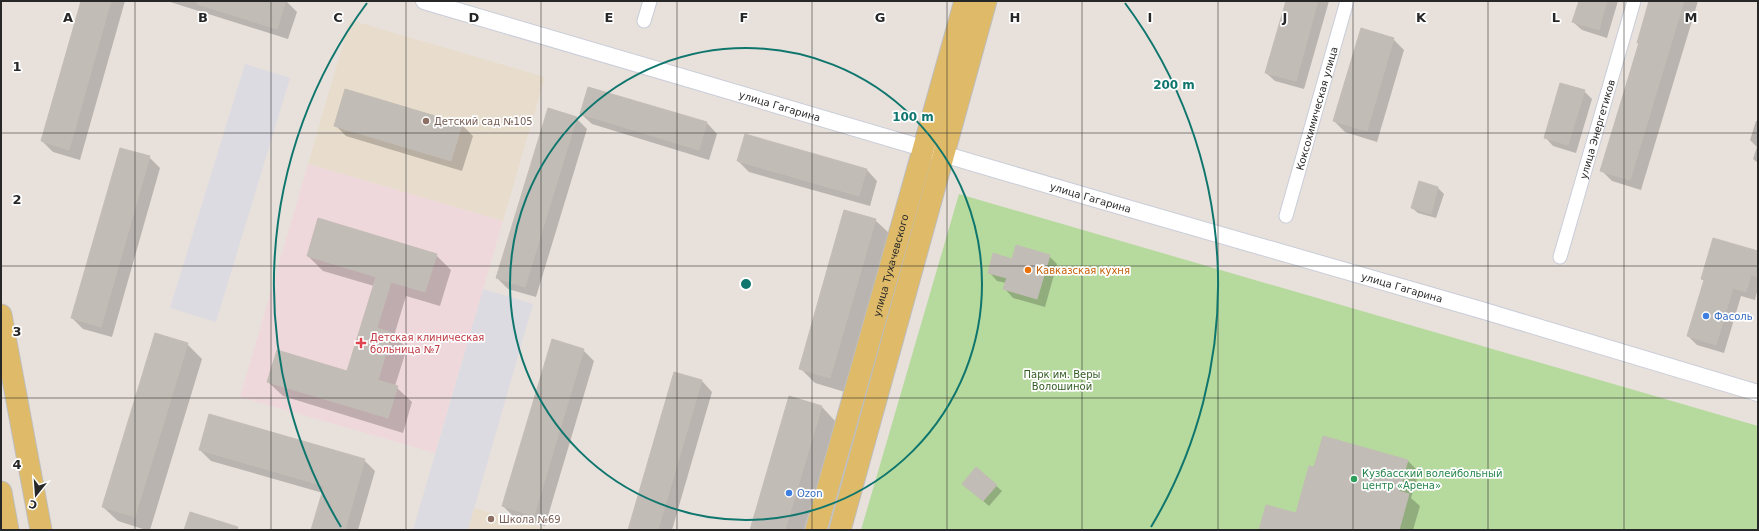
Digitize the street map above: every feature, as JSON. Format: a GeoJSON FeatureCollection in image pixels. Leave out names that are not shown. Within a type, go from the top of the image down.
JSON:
{"type":"FeatureCollection","features":[{"type":"Feature","properties":{"kind":"main road","name":"улица Тухачевского"},"geometry":{"type":"LineString","coordinates":[[816,530],[965,1]]}},
{"type":"Feature","properties":{"kind":"main road","name":"улица Тухачевского"},"geometry":{"type":"LineString","coordinates":[[840,530],[986,1]]}},
{"type":"Feature","properties":{"kind":"main road"},"geometry":{"type":"LineString","coordinates":[[1,315],[41,530]]}},
{"type":"Feature","properties":{"kind":"main road"},"geometry":{"type":"LineString","coordinates":[[1,492],[8,530]]}},
{"type":"Feature","properties":{"kind":"street","name":"улица Гагарина"},"geometry":{"type":"LineString","coordinates":[[424,1],[1480,310],[1758,393]]}},
{"type":"Feature","properties":{"kind":"street"},"geometry":{"type":"LineString","coordinates":[[644,22],[650,1]]}},
{"type":"Feature","properties":{"kind":"street","name":"Коксохимическая улица"},"geometry":{"type":"LineString","coordinates":[[1286,216],[1347,1]]}},
{"type":"Feature","properties":{"kind":"street","name":"улица Энергетиков"},"geometry":{"type":"LineString","coordinates":[[1560,257],[1634,1]]}},
{"type":"Feature","properties":{"kind":"shaded area","name":"Детский сад №105"},"geometry":{"type":"Polygon","coordinates":[[[350,20],[545,77],[503,221],[308,164],[350,20]]]}},
{"type":"Feature","properties":{"kind":"shaded area"},"geometry":{"type":"Polygon","coordinates":[[[245,64],[290,78],[216,322],[170,308],[245,64]]]}},
{"type":"Feature","properties":{"kind":"shaded area","name":"Детская клиническая больница №7"},"geometry":{"type":"Polygon","coordinates":[[[308,164],[503,221],[435,453],[240,397],[308,164]]]}},
{"type":"Feature","properties":{"kind":"shaded area"},"geometry":{"type":"Polygon","coordinates":[[[483,289],[533,304],[468,530],[413,530],[483,289]]]}},
{"type":"Feature","properties":{"kind":"shaded area","name":"Школа №69"},"geometry":{"type":"Polygon","coordinates":[[[474,508],[549,530],[468,530],[474,508]]]}},
{"type":"Feature","properties":{"kind":"green space","name":"Парк им. Веры Волошиной"},"geometry":{"type":"Polygon","coordinates":[[[959,194],[1758,426],[1758,530],[861,530],[959,194]]]}},
{"type":"Feature","properties":{"kind":"building"},"geometry":{"type":"Polygon","coordinates":[[[81,1],[111,1],[69,150],[41,141],[81,1]]]}},
{"type":"Feature","properties":{"kind":"building"},"geometry":{"type":"Polygon","coordinates":[[[198,1],[286,1],[277,29],[197,4],[198,1]]]}},
{"type":"Feature","properties":{"kind":"building"},"geometry":{"type":"Polygon","coordinates":[[[1286,1],[1318,1],[1296,81],[1265,73],[1286,1]]]}},
{"type":"Feature","properties":{"kind":"building"},"geometry":{"type":"Polygon","coordinates":[[[1579,1],[1607,1],[1599,30],[1572,22],[1579,1]]]}},
{"type":"Feature","properties":{"kind":"building"},"geometry":{"type":"Polygon","coordinates":[[[1649,1],[1684,1],[1630,180],[1600,171],[1639,43],[1637,43],[1649,1]]]}},
{"type":"Feature","properties":{"kind":"building"},"geometry":{"type":"Polygon","coordinates":[[[1361,28],[1394,38],[1367,131],[1333,121],[1361,28]]]}},
{"type":"Feature","properties":{"kind":"building"},"geometry":{"type":"Polygon","coordinates":[[[1560,83],[1585,90],[1568,145],[1544,138],[1560,83]]]}},
{"type":"Feature","properties":{"kind":"building"},"geometry":{"type":"Polygon","coordinates":[[[588,87],[707,122],[699,150],[580,114],[588,87]]]}},
{"type":"Feature","properties":{"kind":"building"},"geometry":{"type":"Polygon","coordinates":[[[345,89],[462,124],[451,161],[334,126],[345,89]]]}},
{"type":"Feature","properties":{"kind":"building"},"geometry":{"type":"Polygon","coordinates":[[[548,108],[577,117],[525,287],[496,278],[548,108]]]}},
{"type":"Feature","properties":{"kind":"building"},"geometry":{"type":"Polygon","coordinates":[[[745,134],[867,169],[859,196],[737,161],[745,134]]]}},
{"type":"Feature","properties":{"kind":"building"},"geometry":{"type":"Polygon","coordinates":[[[120,148],[150,156],[101,327],[71,318],[120,148]]]}},
{"type":"Feature","properties":{"kind":"building"},"geometry":{"type":"Polygon","coordinates":[[[1419,181],[1438,187],[1431,214],[1411,208],[1419,181]]]}},
{"type":"Feature","properties":{"kind":"building"},"geometry":{"type":"Polygon","coordinates":[[[844,210],[876,219],[830,378],[799,369],[844,210]]]}},
{"type":"Feature","properties":{"kind":"building"},"geometry":{"type":"Polygon","coordinates":[[[318,218],[437,254],[425,292],[391,282],[377,328],[392,333],[378,380],[398,386],[388,418],[267,382],[277,350],[347,371],[376,277],[307,256],[318,218]]]}},
{"type":"Feature","properties":{"kind":"building"},"geometry":{"type":"Polygon","coordinates":[[[1713,238],[1758,251],[1758,277],[1751,275],[1746,292],[1733,288],[1716,345],[1687,336],[1704,280],[1701,279],[1713,238]]]}},
{"type":"Feature","properties":{"kind":"building"},"geometry":{"type":"Polygon","coordinates":[[[1016,245],[1050,255],[1037,299],[1003,289],[1007,278],[988,273],[993,253],[1012,259],[1016,245]]]}},
{"type":"Feature","properties":{"kind":"building"},"geometry":{"type":"Polygon","coordinates":[[[155,333],[188,343],[135,517],[102,507],[155,333]]]}},
{"type":"Feature","properties":{"kind":"building"},"geometry":{"type":"Polygon","coordinates":[[[552,339],[584,349],[534,516],[502,506],[552,339]]]}},
{"type":"Feature","properties":{"kind":"building"},"geometry":{"type":"Polygon","coordinates":[[[674,372],[702,380],[658,530],[628,530],[674,372]]]}},
{"type":"Feature","properties":{"kind":"building"},"geometry":{"type":"Polygon","coordinates":[[[789,396],[822,406],[785,530],[750,530],[789,396]]]}},
{"type":"Feature","properties":{"kind":"building"},"geometry":{"type":"Polygon","coordinates":[[[209,414],[365,459],[345,530],[311,530],[324,486],[199,450],[209,414]]]}},
{"type":"Feature","properties":{"kind":"building","name":"Кузбасский волейбольный центр «Арена»"},"geometry":{"type":"Polygon","coordinates":[[[1323,436],[1408,460],[1399,491],[1409,494],[1399,530],[1259,530],[1266,505],[1296,513],[1309,466],[1314,467],[1323,436]]]}},
{"type":"Feature","properties":{"kind":"building"},"geometry":{"type":"Polygon","coordinates":[[[976,467],[997,485],[983,501],[962,484],[976,467]]]}},
{"type":"Feature","properties":{"kind":"building"},"geometry":{"type":"Polygon","coordinates":[[[190,512],[238,527],[237,530],[184,530],[190,512]]]}},
{"type":"Feature","properties":{"kind":"place","name":"Детский сад №105"},"geometry":{"type":"Point","coordinates":[426,121]}},
{"type":"Feature","properties":{"kind":"place","name":"Кавказская кухня"},"geometry":{"type":"Point","coordinates":[1028,270]}},
{"type":"Feature","properties":{"kind":"place","name":"Фасоль"},"geometry":{"type":"Point","coordinates":[1706,316]}},
{"type":"Feature","properties":{"kind":"place","name":"Детская клиническая больница №7"},"geometry":{"type":"Point","coordinates":[361,343]}},
{"type":"Feature","properties":{"kind":"place","name":"Кузбасский волейбольный центр «Арена»"},"geometry":{"type":"Point","coordinates":[1354,479]}},
{"type":"Feature","properties":{"kind":"place","name":"Ozon"},"geometry":{"type":"Point","coordinates":[789,493]}},
{"type":"Feature","properties":{"kind":"place","name":"Школа №69"},"geometry":{"type":"Point","coordinates":[491,519]}}]}
